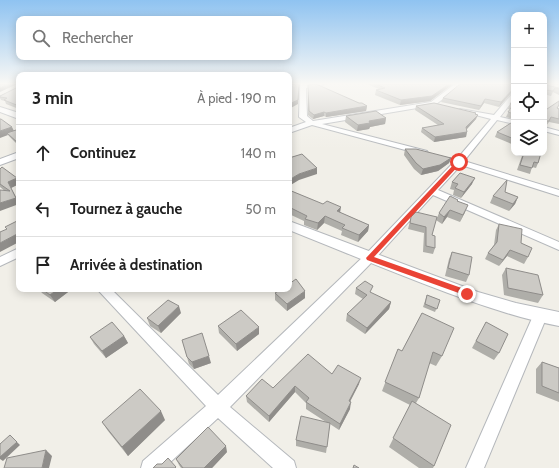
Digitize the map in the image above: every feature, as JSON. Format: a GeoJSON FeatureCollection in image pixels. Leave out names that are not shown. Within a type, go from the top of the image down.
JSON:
{"type":"FeatureCollection","features":[{"type":"Feature","properties":{"kind":"street"},"geometry":{"type":"LineString","coordinates":[[303,106],[303,117],[312,123],[459,162],[559,193]]}},
{"type":"Feature","properties":{"kind":"street"},"geometry":{"type":"LineString","coordinates":[[292,130],[312,123],[424,106]]}},
{"type":"Feature","properties":{"kind":"street"},"geometry":{"type":"LineString","coordinates":[[150,468],[218,407],[369,258],[459,162],[506,106]]}},
{"type":"Feature","properties":{"kind":"street"},"geometry":{"type":"LineString","coordinates":[[454,108],[511,121]]}},
{"type":"Feature","properties":{"kind":"street"},"geometry":{"type":"LineString","coordinates":[[0,109],[16,115]]}},
{"type":"Feature","properties":{"kind":"street"},"geometry":{"type":"LineString","coordinates":[[547,130],[559,133]]}},
{"type":"Feature","properties":{"kind":"street"},"geometry":{"type":"LineString","coordinates":[[0,162],[16,156]]}},
{"type":"Feature","properties":{"kind":"street"},"geometry":{"type":"LineString","coordinates":[[432,190],[559,246]]}},
{"type":"Feature","properties":{"kind":"street"},"geometry":{"type":"LineString","coordinates":[[292,226],[369,258],[467,294],[540,316],[559,319]]}},
{"type":"Feature","properties":{"kind":"street"},"geometry":{"type":"LineString","coordinates":[[0,262],[16,254]]}},
{"type":"Feature","properties":{"kind":"street"},"geometry":{"type":"LineString","coordinates":[[105,292],[218,407],[287,468]]}},
{"type":"Feature","properties":{"kind":"street"},"geometry":{"type":"LineString","coordinates":[[475,468],[540,316]]}},
{"type":"Feature","properties":{"kind":"building"},"geometry":{"type":"Polygon","coordinates":[[[309,106],[367,106],[326,113],[324,112],[314,115],[309,111],[309,106]]]}},
{"type":"Feature","properties":{"kind":"building"},"geometry":{"type":"Polygon","coordinates":[[[416,106],[446,106],[476,113],[475,114],[478,115],[466,127],[467,132],[435,137],[422,128],[444,124],[416,106]]]}},
{"type":"Feature","properties":{"kind":"building"},"geometry":{"type":"Polygon","coordinates":[[[552,106],[558,106],[557,108],[559,109],[559,119],[551,117],[549,121],[547,121],[547,109],[552,106]]]}},
{"type":"Feature","properties":{"kind":"building"},"geometry":{"type":"Polygon","coordinates":[[[376,111],[386,118],[369,121],[370,123],[358,125],[346,116],[376,111]]]}},
{"type":"Feature","properties":{"kind":"building"},"geometry":{"type":"Polygon","coordinates":[[[1,119],[12,127],[0,131],[1,119]]]}},
{"type":"Feature","properties":{"kind":"building"},"geometry":{"type":"Polygon","coordinates":[[[511,123],[511,138],[497,132],[511,123]]]}},
{"type":"Feature","properties":{"kind":"building"},"geometry":{"type":"Polygon","coordinates":[[[16,130],[16,141],[7,133],[16,130]]]}},
{"type":"Feature","properties":{"kind":"building"},"geometry":{"type":"Polygon","coordinates":[[[405,149],[416,149],[451,158],[440,165],[423,169],[405,149]]]}},
{"type":"Feature","properties":{"kind":"building"},"geometry":{"type":"Polygon","coordinates":[[[302,154],[317,168],[299,174],[292,178],[292,157],[302,154]]]}},
{"type":"Feature","properties":{"kind":"building"},"geometry":{"type":"Polygon","coordinates":[[[523,156],[540,156],[538,163],[534,162],[532,168],[520,165],[523,156]]]}},
{"type":"Feature","properties":{"kind":"building"},"geometry":{"type":"Polygon","coordinates":[[[2,167],[16,177],[8,182],[16,198],[0,203],[0,190],[10,191],[0,184],[0,169],[2,167]]]}},
{"type":"Feature","properties":{"kind":"building"},"geometry":{"type":"Polygon","coordinates":[[[460,173],[475,178],[464,192],[455,188],[458,184],[452,182],[460,173]]]}},
{"type":"Feature","properties":{"kind":"building"},"geometry":{"type":"Polygon","coordinates":[[[507,180],[505,192],[518,197],[513,204],[493,196],[507,180]]]}},
{"type":"Feature","properties":{"kind":"building"},"geometry":{"type":"Polygon","coordinates":[[[292,191],[323,204],[327,201],[341,207],[337,211],[369,225],[359,235],[342,228],[345,225],[325,216],[318,223],[305,219],[307,216],[292,208],[292,191]]]}},
{"type":"Feature","properties":{"kind":"building"},"geometry":{"type":"Polygon","coordinates":[[[450,196],[458,200],[457,201],[468,205],[463,215],[450,210],[444,217],[439,213],[450,196]]]}},
{"type":"Feature","properties":{"kind":"building"},"geometry":{"type":"Polygon","coordinates":[[[416,212],[437,217],[432,235],[435,236],[435,248],[426,246],[426,227],[410,223],[411,217],[416,212]]]}},
{"type":"Feature","properties":{"kind":"building"},"geometry":{"type":"Polygon","coordinates":[[[16,222],[16,235],[0,243],[0,232],[7,229],[5,227],[16,222]]]}},
{"type":"Feature","properties":{"kind":"building"},"geometry":{"type":"Polygon","coordinates":[[[499,224],[522,229],[521,243],[532,248],[528,257],[510,250],[503,260],[488,253],[497,242],[499,224]]]}},
{"type":"Feature","properties":{"kind":"building"},"geometry":{"type":"Polygon","coordinates":[[[452,252],[472,257],[469,275],[448,268],[452,252]]]}},
{"type":"Feature","properties":{"kind":"building"},"geometry":{"type":"Polygon","coordinates":[[[506,268],[538,275],[543,295],[508,288],[506,268]]]}},
{"type":"Feature","properties":{"kind":"building"},"geometry":{"type":"Polygon","coordinates":[[[296,279],[305,291],[287,304],[275,293],[292,292],[292,282],[296,279]]]}},
{"type":"Feature","properties":{"kind":"building"},"geometry":{"type":"Polygon","coordinates":[[[365,281],[373,286],[370,292],[391,302],[367,328],[347,314],[367,295],[356,288],[365,281]]]}},
{"type":"Feature","properties":{"kind":"building"},"geometry":{"type":"Polygon","coordinates":[[[46,292],[54,292],[50,295],[46,292]]]}},
{"type":"Feature","properties":{"kind":"building"},"geometry":{"type":"Polygon","coordinates":[[[427,295],[440,300],[437,309],[425,304],[427,295]]]}},
{"type":"Feature","properties":{"kind":"building"},"geometry":{"type":"Polygon","coordinates":[[[168,300],[179,306],[158,326],[147,318],[168,300]]]}},
{"type":"Feature","properties":{"kind":"building"},"geometry":{"type":"Polygon","coordinates":[[[241,310],[259,327],[236,344],[218,326],[241,310]]]}},
{"type":"Feature","properties":{"kind":"building"},"geometry":{"type":"Polygon","coordinates":[[[422,313],[454,328],[442,356],[433,352],[419,398],[385,382],[398,349],[402,351],[422,313]]]}},
{"type":"Feature","properties":{"kind":"building"},"geometry":{"type":"Polygon","coordinates":[[[112,322],[124,336],[102,351],[90,337],[112,322]]]}},
{"type":"Feature","properties":{"kind":"building"},"geometry":{"type":"Polygon","coordinates":[[[486,322],[508,334],[499,353],[476,341],[486,322]]]}},
{"type":"Feature","properties":{"kind":"building"},"geometry":{"type":"Polygon","coordinates":[[[202,333],[209,356],[192,362],[187,357],[182,340],[202,333]]]}},
{"type":"Feature","properties":{"kind":"building"},"geometry":{"type":"Polygon","coordinates":[[[308,354],[332,374],[338,365],[361,378],[349,401],[351,402],[340,424],[306,402],[309,398],[295,386],[269,416],[246,396],[262,379],[273,388],[308,354]]]}},
{"type":"Feature","properties":{"kind":"building"},"geometry":{"type":"Polygon","coordinates":[[[542,362],[559,368],[559,393],[542,386],[542,362]]]}},
{"type":"Feature","properties":{"kind":"building"},"geometry":{"type":"Polygon","coordinates":[[[140,389],[161,411],[122,447],[102,422],[140,389]]]}},
{"type":"Feature","properties":{"kind":"building"},"geometry":{"type":"Polygon","coordinates":[[[412,401],[451,425],[434,466],[393,438],[412,401]]]}},
{"type":"Feature","properties":{"kind":"building"},"geometry":{"type":"Polygon","coordinates":[[[301,416],[330,423],[327,447],[296,440],[301,416]]]}},
{"type":"Feature","properties":{"kind":"building"},"geometry":{"type":"Polygon","coordinates":[[[208,427],[226,446],[204,468],[183,468],[176,459],[208,427]]]}},
{"type":"Feature","properties":{"kind":"building"},"geometry":{"type":"Polygon","coordinates":[[[10,435],[17,442],[0,457],[0,444],[10,435]]]}},
{"type":"Feature","properties":{"kind":"building"},"geometry":{"type":"Polygon","coordinates":[[[46,450],[42,468],[4,468],[7,458],[46,450]]]}},
{"type":"Feature","properties":{"kind":"building"},"geometry":{"type":"Polygon","coordinates":[[[168,458],[176,467],[175,468],[153,468],[157,464],[162,464],[168,458]]]}},
{"type":"Feature","properties":{"kind":"route"},"geometry":{"type":"LineString","coordinates":[[459,162],[369,258],[467,294]]}}]}
